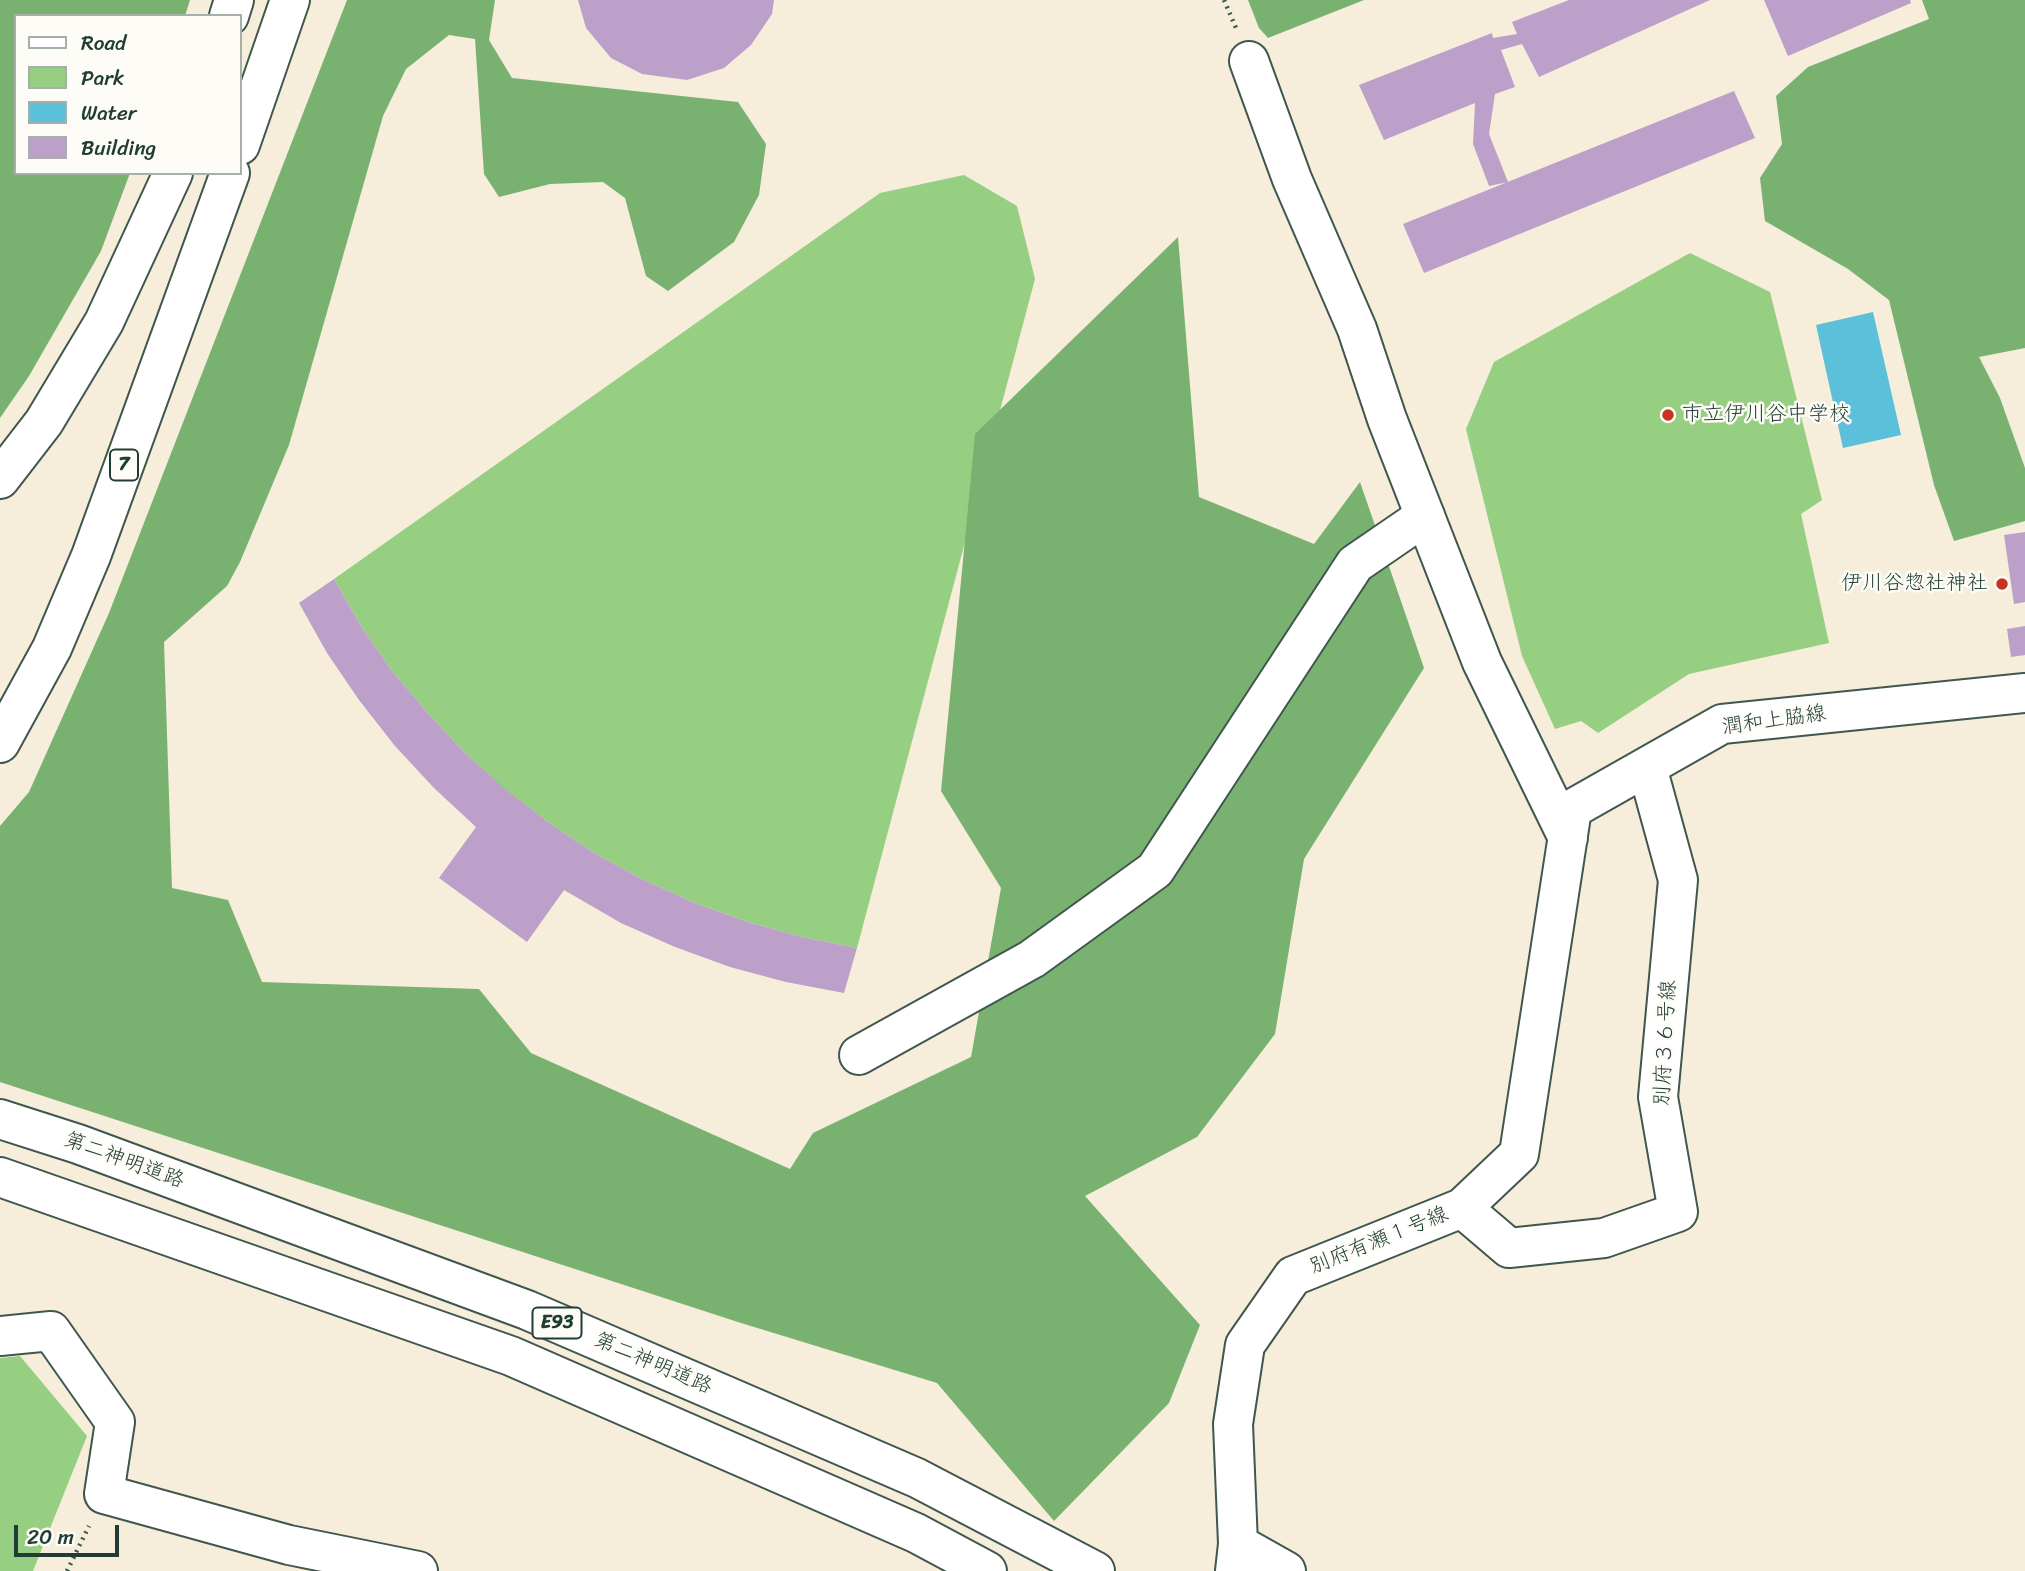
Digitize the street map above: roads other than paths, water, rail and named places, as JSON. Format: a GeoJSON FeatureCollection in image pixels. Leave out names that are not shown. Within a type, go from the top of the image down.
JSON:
{"type":"FeatureCollection","features":[{"type":"Feature","properties":{"kind":"main road","name":"7"},"geometry":{"type":"LineString","coordinates":[[242,140],[290,0]]}},
{"type":"Feature","properties":{"kind":"main road"},"geometry":{"type":"LineString","coordinates":[[1249,61],[1292,179],[1357,329],[1387,419],[1482,662],[1568,838]]}},
{"type":"Feature","properties":{"kind":"main road"},"geometry":{"type":"LineString","coordinates":[[0,479],[44,422],[104,322],[172,175]]}},
{"type":"Feature","properties":{"kind":"main road","name":"7"},"geometry":{"type":"LineString","coordinates":[[0,743],[52,648],[90,556],[230,175]]}},
{"type":"Feature","properties":{"kind":"main road"},"geometry":{"type":"LineString","coordinates":[[859,1055],[1032,959],[1155,870],[1355,564],[1425,516]]}},
{"type":"Feature","properties":{"kind":"main road","name":"潤和上脇線"},"geometry":{"type":"LineString","coordinates":[[1568,838],[1572,809],[1722,724],[2025,693]]}},
{"type":"Feature","properties":{"kind":"main road","name":"別府３６号線"},"geometry":{"type":"LineString","coordinates":[[1462,1208],[1509,1248],[1604,1238],[1678,1212],[1658,1097],[1678,880],[1647,767]]}},
{"type":"Feature","properties":{"kind":"main road","name":"別府有瀬１号線"},"geometry":{"type":"LineString","coordinates":[[1237,1557],[1233,1424],[1245,1345],[1293,1276],[1462,1208],[1519,1154],[1568,838]]}},
{"type":"Feature","properties":{"kind":"main road","name":"第二神明道路"},"geometry":{"type":"LineString","coordinates":[[0,1119],[78,1144],[527,1310],[917,1478],[1095,1571]]}},
{"type":"Feature","properties":{"kind":"main road","name":"E93"},"geometry":{"type":"LineString","coordinates":[[0,1177],[511,1356],[916,1534],[987,1571]]}},
{"type":"Feature","properties":{"kind":"main road"},"geometry":{"type":"LineString","coordinates":[[0,1336],[51,1331],[115,1422],[104,1494],[286,1558],[418,1571]]}},
{"type":"Feature","properties":{"kind":"main road"},"geometry":{"type":"LineString","coordinates":[[1237,1557],[1286,1571]]}},
{"type":"Feature","properties":{"kind":"water"},"geometry":{"type":"Polygon","coordinates":[[[1873,312],[1901,435],[1843,448],[1816,325],[1873,312]]]}},
{"type":"Feature","properties":{"kind":"place","name":"市立伊川谷中学校"},"geometry":{"type":"Point","coordinates":[1668,415]}},
{"type":"Feature","properties":{"kind":"place","name":"伊川谷惣社神社"},"geometry":{"type":"Point","coordinates":[2002,584]}}]}
